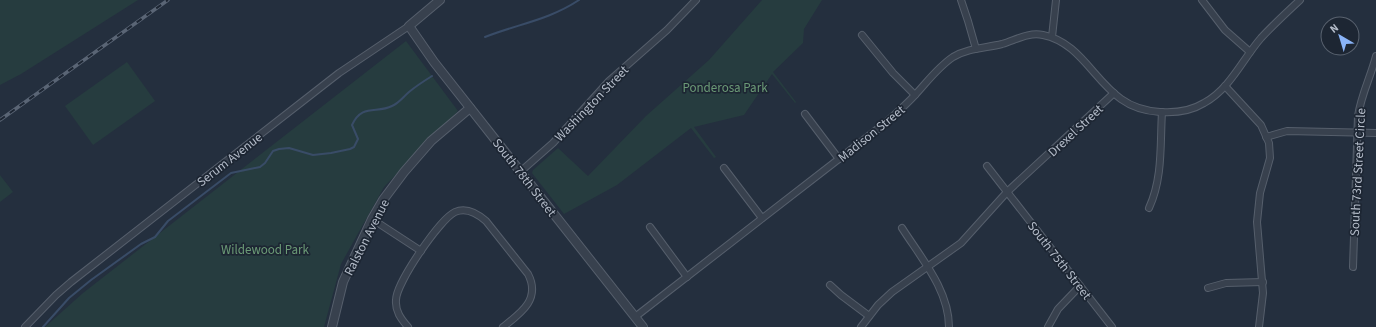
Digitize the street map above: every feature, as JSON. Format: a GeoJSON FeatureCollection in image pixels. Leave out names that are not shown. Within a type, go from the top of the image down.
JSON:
{"type":"FeatureCollection","features":[{"type":"Feature","properties":{"kind":"street","name":"Serum Avenue"},"geometry":{"type":"LineString","coordinates":[[25,327],[71,282],[339,73],[409,26],[440,0]]}},
{"type":"Feature","properties":{"kind":"street","name":"Washington Street"},"geometry":{"type":"LineString","coordinates":[[520,172],[553,143],[609,81],[667,30],[696,0]]}},
{"type":"Feature","properties":{"kind":"street"},"geometry":{"type":"LineString","coordinates":[[961,0],[976,49]]}},
{"type":"Feature","properties":{"kind":"street"},"geometry":{"type":"LineString","coordinates":[[1052,38],[1056,0]]}},
{"type":"Feature","properties":{"kind":"street"},"geometry":{"type":"LineString","coordinates":[[1202,0],[1225,30],[1250,52]]}},
{"type":"Feature","properties":{"kind":"street","name":"Drexel Street"},"geometry":{"type":"LineString","coordinates":[[861,327],[869,316],[892,292],[960,243],[1007,192],[1114,93],[1124,101],[1137,107],[1152,111],[1174,112],[1196,107],[1211,99],[1225,86],[1250,52],[1277,22],[1300,0]]}},
{"type":"Feature","properties":{"kind":"street","name":"South 78th Street"},"geometry":{"type":"LineString","coordinates":[[409,26],[425,51],[643,327]]}},
{"type":"Feature","properties":{"kind":"street"},"geometry":{"type":"LineString","coordinates":[[862,35],[893,73],[915,95]]}},
{"type":"Feature","properties":{"kind":"street","name":"Madison Street"},"geometry":{"type":"LineString","coordinates":[[635,316],[884,124],[915,95],[948,60],[967,51],[1004,43],[1028,35],[1042,35],[1058,39],[1072,49],[1114,93]]}},
{"type":"Feature","properties":{"kind":"street","name":"South 73rd Street Circle"},"geometry":{"type":"LineString","coordinates":[[1353,267],[1359,106],[1371,76],[1376,56]]}},
{"type":"Feature","properties":{"kind":"street"},"geometry":{"type":"LineString","coordinates":[[1225,86],[1260,125],[1269,143],[1270,158],[1260,193],[1257,222],[1263,293],[1259,327]]}},
{"type":"Feature","properties":{"kind":"street","name":"Ralston Avenue"},"geometry":{"type":"LineString","coordinates":[[332,327],[343,282],[382,200],[431,141],[470,108]]}},
{"type":"Feature","properties":{"kind":"street"},"geometry":{"type":"LineString","coordinates":[[1149,208],[1155,195],[1158,183],[1162,112]]}},
{"type":"Feature","properties":{"kind":"street"},"geometry":{"type":"LineString","coordinates":[[805,114],[839,159]]}},
{"type":"Feature","properties":{"kind":"street"},"geometry":{"type":"LineString","coordinates":[[1266,137],[1287,131],[1376,133]]}},
{"type":"Feature","properties":{"kind":"street","name":"South 75th Street"},"geometry":{"type":"LineString","coordinates":[[987,166],[1112,327]]}},
{"type":"Feature","properties":{"kind":"street"},"geometry":{"type":"LineString","coordinates":[[724,168],[762,218]]}},
{"type":"Feature","properties":{"kind":"street"},"geometry":{"type":"LineString","coordinates":[[408,327],[397,310],[396,295],[398,288],[421,251],[441,224],[456,212],[468,210],[486,221],[528,274],[532,283],[532,294],[524,310],[503,327]]}},
{"type":"Feature","properties":{"kind":"street"},"geometry":{"type":"LineString","coordinates":[[372,219],[421,251]]}},
{"type":"Feature","properties":{"kind":"street"},"geometry":{"type":"LineString","coordinates":[[650,227],[687,276]]}},
{"type":"Feature","properties":{"kind":"street"},"geometry":{"type":"LineString","coordinates":[[902,228],[939,287],[946,304],[949,327]]}},
{"type":"Feature","properties":{"kind":"street"},"geometry":{"type":"LineString","coordinates":[[1208,288],[1226,283],[1262,282]]}},
{"type":"Feature","properties":{"kind":"street"},"geometry":{"type":"LineString","coordinates":[[830,285],[869,316]]}},
{"type":"Feature","properties":{"kind":"street"},"geometry":{"type":"LineString","coordinates":[[1048,327],[1058,309],[1080,286]]}},
{"type":"Feature","properties":{"kind":"green space"},"geometry":{"type":"Polygon","coordinates":[[[0,0],[138,0],[21,74],[0,85],[0,0]]]}},
{"type":"Feature","properties":{"kind":"green space","name":"Ponderosa Park"},"geometry":{"type":"Polygon","coordinates":[[[762,0],[822,0],[804,29],[803,43],[773,72],[796,102],[795,103],[772,74],[744,115],[694,127],[716,157],[714,158],[691,128],[617,185],[564,214],[532,173],[533,170],[558,148],[588,176],[646,116],[709,60],[762,0]]]}},
{"type":"Feature","properties":{"kind":"green space","name":"Wildewood Park"},"geometry":{"type":"Polygon","coordinates":[[[406,41],[458,111],[384,187],[341,264],[324,327],[45,327],[83,293],[406,41]]]}},
{"type":"Feature","properties":{"kind":"green space"},"geometry":{"type":"Polygon","coordinates":[[[127,62],[155,101],[93,145],[65,106],[127,62]]]}},
{"type":"Feature","properties":{"kind":"green space"},"geometry":{"type":"Polygon","coordinates":[[[0,175],[13,192],[0,202],[0,175]]]}},
{"type":"Feature","properties":{"kind":"waterway"},"geometry":{"type":"LineString","coordinates":[[485,37],[545,17],[568,7],[579,0]]}},
{"type":"Feature","properties":{"kind":"waterway"},"geometry":{"type":"LineString","coordinates":[[43,327],[69,298],[91,280],[141,244],[155,237],[168,221],[231,173],[260,167],[265,163],[273,151],[279,149],[289,148],[313,155],[350,149],[354,147],[358,139],[352,125],[360,114],[365,111],[386,108],[394,105],[414,88],[432,76]]}},
{"type":"Feature","properties":{"kind":"railway"},"geometry":{"type":"LineString","coordinates":[[0,120],[168,0]]}}]}
